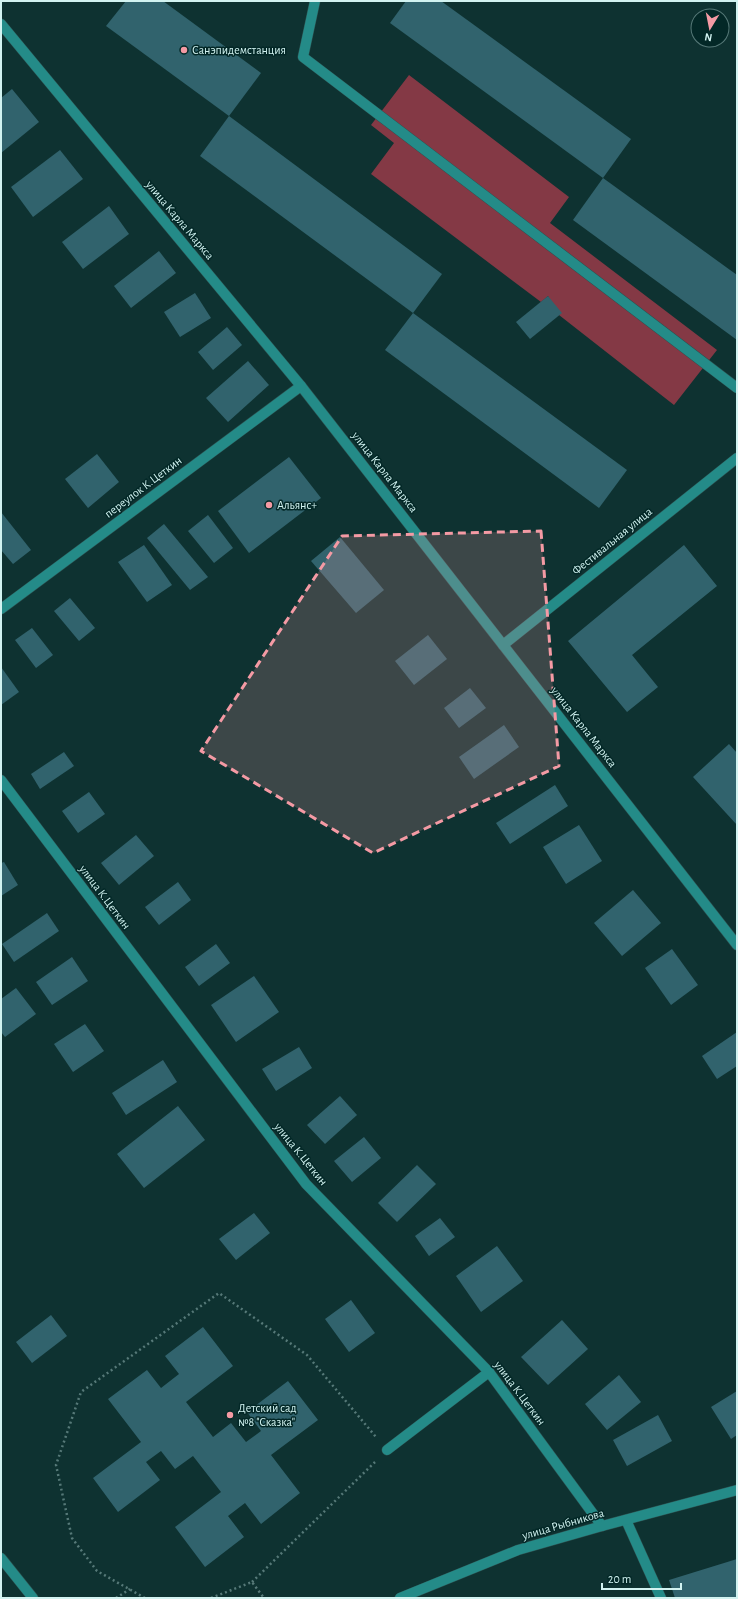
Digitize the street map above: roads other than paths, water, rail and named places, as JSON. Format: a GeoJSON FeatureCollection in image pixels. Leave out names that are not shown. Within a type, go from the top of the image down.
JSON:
{"type":"FeatureCollection","features":[{"type":"Feature","properties":{"kind":"street"},"geometry":{"type":"LineString","coordinates":[[315,1],[303,58],[737,388]]}},
{"type":"Feature","properties":{"kind":"street","name":"улица Карла Маркса"},"geometry":{"type":"LineString","coordinates":[[1,24],[301,386],[737,945]]}},
{"type":"Feature","properties":{"kind":"street","name":"переулок К.Цеткин"},"geometry":{"type":"LineString","coordinates":[[1,609],[301,386]]}},
{"type":"Feature","properties":{"kind":"street","name":"Фестивальная улица"},"geometry":{"type":"LineString","coordinates":[[503,645],[737,458]]}},
{"type":"Feature","properties":{"kind":"street","name":"улица К.Цеткин"},"geometry":{"type":"LineString","coordinates":[[1,780],[306,1184],[489,1372],[602,1526]]}},
{"type":"Feature","properties":{"kind":"street"},"geometry":{"type":"LineString","coordinates":[[387,1450],[489,1372]]}},
{"type":"Feature","properties":{"kind":"street","name":"улица Рыбникова"},"geometry":{"type":"LineString","coordinates":[[400,1598],[518,1550],[737,1490]]}},
{"type":"Feature","properties":{"kind":"street"},"geometry":{"type":"LineString","coordinates":[[626,1520],[661,1598]]}},
{"type":"Feature","properties":{"kind":"street"},"geometry":{"type":"LineString","coordinates":[[1,1558],[34,1598]]}},
{"type":"Feature","properties":{"kind":"place","name":"Санэпидемстанция"},"geometry":{"type":"Point","coordinates":[184,50]}},
{"type":"Feature","properties":{"kind":"place","name":"Альянс+"},"geometry":{"type":"Point","coordinates":[269,505]}},
{"type":"Feature","properties":{"kind":"place","name":"Детский сад №8 \"Сказка\""},"geometry":{"type":"Point","coordinates":[230,1415]}}]}
